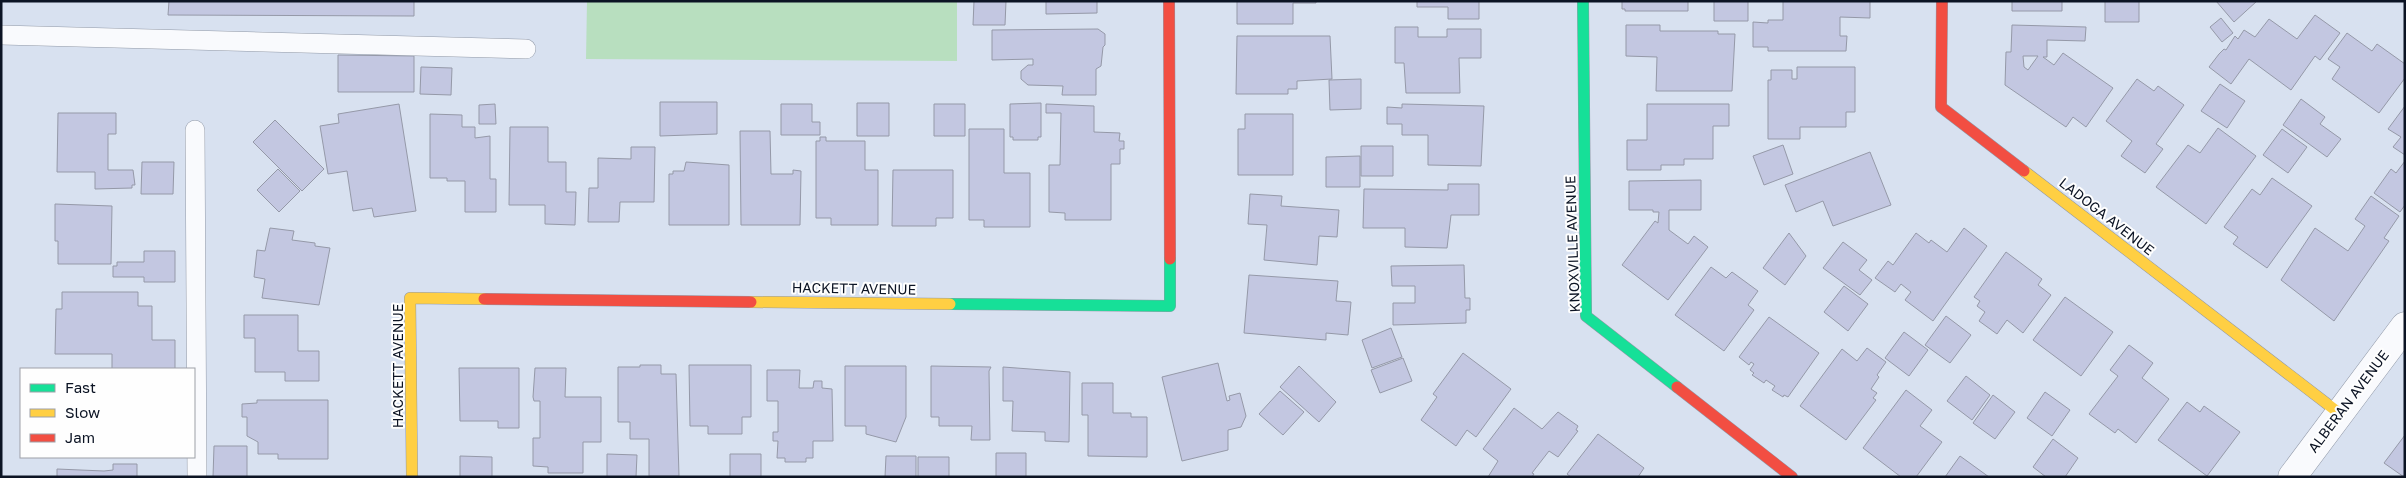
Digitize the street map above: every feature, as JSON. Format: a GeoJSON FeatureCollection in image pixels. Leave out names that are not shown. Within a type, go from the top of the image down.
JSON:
{"type":"FeatureCollection","features":[{"type":"Feature","properties":{"kind":"street","name":"HACKETT AVENUE"},"geometry":{"type":"LineString","coordinates":[[412,477],[410,298],[1170,306],[1169,1]]}},
{"type":"Feature","properties":{"kind":"street","name":"KNOXVILLE AVENUE"},"geometry":{"type":"LineString","coordinates":[[1583,1],[1586,316],[1792,477]]}},
{"type":"Feature","properties":{"kind":"street","name":"LADOGA AVENUE"},"geometry":{"type":"LineString","coordinates":[[1942,1],[1941,108],[2339,413]]}},
{"type":"Feature","properties":{"kind":"street","name":"ALBERAN AVENUE"},"geometry":{"type":"LineString","coordinates":[[2292,477],[2405,326]]}},
{"type":"Feature","properties":{"kind":"lane"},"geometry":{"type":"LineString","coordinates":[[1,35],[526,49]]}},
{"type":"Feature","properties":{"kind":"lane"},"geometry":{"type":"LineString","coordinates":[[195,130],[197,477]]}},
{"type":"Feature","properties":{"kind":"green space"},"geometry":{"type":"Polygon","coordinates":[[[587,1],[957,1],[957,61],[586,59],[587,1]]]}},
{"type":"Feature","properties":{"kind":"building"},"geometry":{"type":"Polygon","coordinates":[[[169,1],[414,1],[414,16],[168,15],[169,1]]]}},
{"type":"Feature","properties":{"kind":"building"},"geometry":{"type":"Polygon","coordinates":[[[974,1],[1006,1],[1005,25],[973,25],[974,1]]]}},
{"type":"Feature","properties":{"kind":"building"},"geometry":{"type":"Polygon","coordinates":[[[1046,1],[1097,1],[1097,13],[1046,14],[1046,1]]]}},
{"type":"Feature","properties":{"kind":"building"},"geometry":{"type":"Polygon","coordinates":[[[1237,1],[1316,1],[1316,3],[1293,3],[1293,24],[1237,24],[1237,1]]]}},
{"type":"Feature","properties":{"kind":"building"},"geometry":{"type":"Polygon","coordinates":[[[1417,1],[1479,1],[1479,19],[1448,19],[1448,7],[1417,7],[1417,1]]]}},
{"type":"Feature","properties":{"kind":"building"},"geometry":{"type":"Polygon","coordinates":[[[1622,1],[1688,1],[1688,11],[1625,11],[1625,9],[1622,9],[1622,1]]]}},
{"type":"Feature","properties":{"kind":"building"},"geometry":{"type":"Polygon","coordinates":[[[1714,1],[1748,1],[1748,21],[1714,21],[1714,1]]]}},
{"type":"Feature","properties":{"kind":"building"},"geometry":{"type":"Polygon","coordinates":[[[1783,1],[1870,1],[1870,18],[1840,17],[1840,36],[1847,36],[1846,51],[1768,51],[1768,47],[1753,47],[1753,22],[1768,23],[1768,20],[1783,20],[1783,1]]]}},
{"type":"Feature","properties":{"kind":"building"},"geometry":{"type":"Polygon","coordinates":[[[2012,1],[2062,1],[2062,11],[2012,11],[2012,1]]]}},
{"type":"Feature","properties":{"kind":"building"},"geometry":{"type":"Polygon","coordinates":[[[2105,1],[2139,1],[2139,22],[2105,22],[2105,1]]]}},
{"type":"Feature","properties":{"kind":"building"},"geometry":{"type":"Polygon","coordinates":[[[2216,1],[2257,1],[2234,22],[2216,1]]]}},
{"type":"Feature","properties":{"kind":"building"},"geometry":{"type":"Polygon","coordinates":[[[2315,15],[2340,33],[2320,60],[2315,56],[2291,90],[2249,59],[2231,84],[2209,67],[2224,49],[2226,50],[2235,36],[2238,39],[2244,30],[2255,37],[2269,19],[2297,39],[2315,15]]]}},
{"type":"Feature","properties":{"kind":"building"},"geometry":{"type":"Polygon","coordinates":[[[2221,18],[2233,33],[2222,42],[2210,27],[2221,18]]]}},
{"type":"Feature","properties":{"kind":"building"},"geometry":{"type":"Polygon","coordinates":[[[1626,25],[1660,25],[1660,31],[1718,31],[1718,34],[1735,34],[1732,91],[1656,91],[1657,57],[1626,56],[1626,25]]]}},
{"type":"Feature","properties":{"kind":"building"},"geometry":{"type":"Polygon","coordinates":[[[2012,25],[2086,27],[2085,41],[2047,40],[2047,57],[2043,57],[2054,65],[2063,53],[2113,88],[2086,127],[2073,117],[2066,127],[2005,85],[2006,52],[2011,52],[2012,25]],[[2023,56],[2024,67],[2028,70],[2038,56],[2023,56]]]}},
{"type":"Feature","properties":{"kind":"building"},"geometry":{"type":"Polygon","coordinates":[[[1395,27],[1418,27],[1418,37],[1447,37],[1447,29],[1481,29],[1481,58],[1459,58],[1460,93],[1406,93],[1404,63],[1395,63],[1395,27]]]}},
{"type":"Feature","properties":{"kind":"building"},"geometry":{"type":"Polygon","coordinates":[[[1098,29],[1105,34],[1105,45],[1103,47],[1101,66],[1096,69],[1096,95],[1062,95],[1063,86],[1028,85],[1021,79],[1021,71],[1028,65],[1033,65],[1033,59],[992,60],[992,30],[1098,29]]]}},
{"type":"Feature","properties":{"kind":"building"},"geometry":{"type":"Polygon","coordinates":[[[2347,33],[2372,51],[2377,44],[2405,64],[2405,78],[2379,113],[2332,79],[2340,67],[2328,59],[2347,33]]]}},
{"type":"Feature","properties":{"kind":"building"},"geometry":{"type":"Polygon","coordinates":[[[1237,36],[1330,36],[1332,79],[1297,81],[1297,89],[1288,89],[1288,94],[1236,94],[1237,36]]]}},
{"type":"Feature","properties":{"kind":"building"},"geometry":{"type":"Polygon","coordinates":[[[338,55],[414,56],[414,92],[338,92],[338,55]]]}},
{"type":"Feature","properties":{"kind":"building"},"geometry":{"type":"Polygon","coordinates":[[[421,67],[452,68],[451,95],[420,94],[421,67]]]}},
{"type":"Feature","properties":{"kind":"building"},"geometry":{"type":"Polygon","coordinates":[[[1797,67],[1855,67],[1855,112],[1846,112],[1846,127],[1800,127],[1800,139],[1768,139],[1768,80],[1771,80],[1771,70],[1792,70],[1792,79],[1797,79],[1797,67]]]}},
{"type":"Feature","properties":{"kind":"building"},"geometry":{"type":"Polygon","coordinates":[[[1361,79],[1361,109],[1330,110],[1329,80],[1361,79]]]}},
{"type":"Feature","properties":{"kind":"building"},"geometry":{"type":"Polygon","coordinates":[[[2137,79],[2154,91],[2158,86],[2184,105],[2156,144],[2163,149],[2145,173],[2121,156],[2132,141],[2106,121],[2137,79]]]}},
{"type":"Feature","properties":{"kind":"building"},"geometry":{"type":"Polygon","coordinates":[[[2220,84],[2245,101],[2227,128],[2201,111],[2220,84]]]}},
{"type":"Feature","properties":{"kind":"building"},"geometry":{"type":"Polygon","coordinates":[[[2301,99],[2325,117],[2320,124],[2341,139],[2327,157],[2283,125],[2301,99]]]}},
{"type":"Feature","properties":{"kind":"building"},"geometry":{"type":"Polygon","coordinates":[[[660,102],[717,102],[717,134],[660,136],[660,102]]]}},
{"type":"Feature","properties":{"kind":"building"},"geometry":{"type":"Polygon","coordinates":[[[857,103],[889,103],[889,136],[857,136],[857,103]]]}},
{"type":"Feature","properties":{"kind":"building"},"geometry":{"type":"Polygon","coordinates":[[[1041,103],[1041,137],[1038,137],[1038,140],[1013,140],[1013,137],[1010,137],[1010,104],[1041,103]]]}},
{"type":"Feature","properties":{"kind":"building"},"geometry":{"type":"Polygon","coordinates":[[[399,104],[416,211],[374,217],[372,208],[353,211],[347,171],[328,174],[320,126],[339,123],[338,114],[399,104]]]}},
{"type":"Feature","properties":{"kind":"building"},"geometry":{"type":"Polygon","coordinates":[[[495,104],[496,124],[479,124],[479,105],[495,104]]]}},
{"type":"Feature","properties":{"kind":"building"},"geometry":{"type":"Polygon","coordinates":[[[781,104],[812,104],[812,122],[820,122],[820,135],[781,135],[781,104]]]}},
{"type":"Feature","properties":{"kind":"building"},"geometry":{"type":"Polygon","coordinates":[[[934,104],[965,104],[965,136],[934,136],[934,104]]]}},
{"type":"Feature","properties":{"kind":"building"},"geometry":{"type":"Polygon","coordinates":[[[1046,104],[1094,106],[1094,132],[1120,133],[1119,141],[1124,141],[1124,149],[1120,149],[1120,164],[1111,164],[1111,220],[1065,220],[1065,213],[1049,212],[1049,165],[1060,165],[1061,113],[1046,113],[1046,104]]]}},
{"type":"Feature","properties":{"kind":"building"},"geometry":{"type":"Polygon","coordinates":[[[1402,104],[1484,106],[1481,166],[1428,165],[1428,135],[1402,135],[1402,124],[1387,124],[1387,107],[1402,108],[1402,104]]]}},
{"type":"Feature","properties":{"kind":"building"},"geometry":{"type":"Polygon","coordinates":[[[1647,104],[1729,104],[1729,126],[1713,126],[1713,159],[1684,159],[1684,165],[1661,165],[1661,170],[1627,170],[1627,140],[1647,140],[1647,104]]]}},
{"type":"Feature","properties":{"kind":"building"},"geometry":{"type":"Polygon","coordinates":[[[2405,106],[2405,155],[2393,147],[2401,137],[2388,129],[2405,106]]]}},
{"type":"Feature","properties":{"kind":"building"},"geometry":{"type":"Polygon","coordinates":[[[58,113],[116,113],[116,134],[108,134],[108,170],[133,170],[135,185],[132,185],[132,188],[95,189],[95,172],[57,172],[58,113]]]}},
{"type":"Feature","properties":{"kind":"building"},"geometry":{"type":"Polygon","coordinates":[[[430,114],[462,115],[462,127],[475,127],[475,138],[490,136],[490,179],[496,179],[496,212],[465,212],[465,181],[447,181],[447,178],[430,178],[430,114]]]}},
{"type":"Feature","properties":{"kind":"building"},"geometry":{"type":"Polygon","coordinates":[[[1245,114],[1293,114],[1293,175],[1238,175],[1238,129],[1245,129],[1245,114]]]}},
{"type":"Feature","properties":{"kind":"building"},"geometry":{"type":"Polygon","coordinates":[[[275,120],[324,169],[302,191],[253,142],[275,120]]]}},
{"type":"Feature","properties":{"kind":"building"},"geometry":{"type":"Polygon","coordinates":[[[510,127],[548,127],[548,162],[566,162],[566,192],[576,192],[575,225],[545,224],[545,205],[509,205],[510,127]]]}},
{"type":"Feature","properties":{"kind":"building"},"geometry":{"type":"Polygon","coordinates":[[[2218,128],[2256,156],[2206,224],[2156,187],[2188,145],[2200,153],[2218,128]]]}},
{"type":"Feature","properties":{"kind":"building"},"geometry":{"type":"Polygon","coordinates":[[[969,129],[1004,129],[1004,173],[1030,173],[1030,227],[984,227],[984,220],[969,220],[969,129]]]}},
{"type":"Feature","properties":{"kind":"building"},"geometry":{"type":"Polygon","coordinates":[[[2282,129],[2307,147],[2288,173],[2263,155],[2282,129]]]}},
{"type":"Feature","properties":{"kind":"building"},"geometry":{"type":"Polygon","coordinates":[[[740,131],[770,131],[771,174],[793,174],[793,170],[801,171],[800,225],[741,225],[740,131]]]}},
{"type":"Feature","properties":{"kind":"building"},"geometry":{"type":"Polygon","coordinates":[[[820,137],[826,137],[826,141],[865,141],[865,170],[878,170],[878,225],[831,225],[831,218],[816,218],[816,141],[820,141],[820,137]]]}},
{"type":"Feature","properties":{"kind":"building"},"geometry":{"type":"Polygon","coordinates":[[[1783,145],[1793,174],[1764,185],[1753,156],[1783,145]]]}},
{"type":"Feature","properties":{"kind":"building"},"geometry":{"type":"Polygon","coordinates":[[[1361,146],[1393,146],[1393,176],[1361,176],[1361,146]]]}},
{"type":"Feature","properties":{"kind":"building"},"geometry":{"type":"Polygon","coordinates":[[[631,147],[655,147],[654,202],[620,202],[619,222],[588,222],[589,188],[598,188],[598,158],[631,159],[631,147]]]}},
{"type":"Feature","properties":{"kind":"building"},"geometry":{"type":"Polygon","coordinates":[[[1870,152],[1891,205],[1833,226],[1823,201],[1796,212],[1785,185],[1870,152]]]}},
{"type":"Feature","properties":{"kind":"building"},"geometry":{"type":"Polygon","coordinates":[[[1360,156],[1360,187],[1326,187],[1326,157],[1360,156]]]}},
{"type":"Feature","properties":{"kind":"building"},"geometry":{"type":"Polygon","coordinates":[[[2405,161],[2405,205],[2400,212],[2374,193],[2391,169],[2396,173],[2405,161]]]}},
{"type":"Feature","properties":{"kind":"building"},"geometry":{"type":"Polygon","coordinates":[[[142,162],[174,162],[173,194],[141,194],[142,162]]]}},
{"type":"Feature","properties":{"kind":"building"},"geometry":{"type":"Polygon","coordinates":[[[686,162],[729,165],[729,225],[669,225],[669,174],[673,174],[673,171],[684,171],[686,162]]]}},
{"type":"Feature","properties":{"kind":"building"},"geometry":{"type":"Polygon","coordinates":[[[278,169],[300,191],[279,212],[257,190],[278,169]]]}},
{"type":"Feature","properties":{"kind":"building"},"geometry":{"type":"Polygon","coordinates":[[[893,170],[953,170],[953,218],[936,218],[936,226],[892,226],[893,170]]]}},
{"type":"Feature","properties":{"kind":"building"},"geometry":{"type":"Polygon","coordinates":[[[2272,178],[2312,206],[2267,268],[2233,244],[2238,237],[2224,227],[2252,189],[2260,195],[2272,178]]]}},
{"type":"Feature","properties":{"kind":"building"},"geometry":{"type":"Polygon","coordinates":[[[1701,180],[1701,210],[1669,210],[1669,230],[1688,244],[1694,236],[1708,247],[1668,300],[1622,265],[1655,221],[1658,223],[1659,212],[1653,212],[1653,210],[1629,210],[1629,181],[1701,180]]]}},
{"type":"Feature","properties":{"kind":"building"},"geometry":{"type":"Polygon","coordinates":[[[1448,184],[1479,184],[1479,215],[1451,215],[1447,248],[1405,247],[1405,228],[1363,228],[1364,189],[1448,190],[1448,184]]]}},
{"type":"Feature","properties":{"kind":"building"},"geometry":{"type":"Polygon","coordinates":[[[1250,194],[1282,196],[1281,206],[1339,210],[1337,237],[1319,236],[1317,265],[1264,260],[1267,225],[1248,224],[1250,194]]]}},
{"type":"Feature","properties":{"kind":"building"},"geometry":{"type":"Polygon","coordinates":[[[2371,196],[2399,216],[2384,238],[2389,241],[2334,321],[2281,280],[2315,228],[2348,251],[2365,226],[2355,219],[2371,196]]]}},
{"type":"Feature","properties":{"kind":"building"},"geometry":{"type":"Polygon","coordinates":[[[55,204],[112,206],[111,264],[58,264],[58,241],[55,241],[55,204]]]}},
{"type":"Feature","properties":{"kind":"building"},"geometry":{"type":"Polygon","coordinates":[[[270,228],[294,231],[292,240],[315,243],[315,246],[330,248],[319,305],[262,298],[265,279],[254,277],[257,250],[265,251],[270,228]]]}},
{"type":"Feature","properties":{"kind":"building"},"geometry":{"type":"Polygon","coordinates":[[[1964,228],[1987,246],[1933,321],[1905,300],[1911,292],[1901,284],[1895,292],[1875,278],[1888,261],[1893,265],[1916,233],[1929,243],[1931,240],[1947,252],[1964,228]]]}},
{"type":"Feature","properties":{"kind":"building"},"geometry":{"type":"Polygon","coordinates":[[[1789,233],[1806,256],[1785,285],[1763,268],[1789,233]]]}},
{"type":"Feature","properties":{"kind":"building"},"geometry":{"type":"Polygon","coordinates":[[[1843,242],[1867,260],[1859,270],[1872,280],[1860,295],[1823,268],[1843,242]]]}},
{"type":"Feature","properties":{"kind":"building"},"geometry":{"type":"Polygon","coordinates":[[[144,251],[175,251],[175,282],[144,282],[144,277],[113,277],[113,266],[117,266],[117,262],[144,262],[144,251]]]}},
{"type":"Feature","properties":{"kind":"building"},"geometry":{"type":"Polygon","coordinates":[[[2006,252],[2042,279],[2038,285],[2051,295],[2023,333],[2007,320],[1997,334],[1979,321],[1985,312],[1977,306],[1980,301],[1974,297],[2006,252]]]}},
{"type":"Feature","properties":{"kind":"building"},"geometry":{"type":"Polygon","coordinates":[[[1464,265],[1465,298],[1470,298],[1470,310],[1466,310],[1466,323],[1393,325],[1393,303],[1415,303],[1415,286],[1392,286],[1391,266],[1464,265]]]}},
{"type":"Feature","properties":{"kind":"building"},"geometry":{"type":"Polygon","coordinates":[[[1711,267],[1726,278],[1732,272],[1758,291],[1748,305],[1754,310],[1724,351],[1675,315],[1711,267]]]}},
{"type":"Feature","properties":{"kind":"building"},"geometry":{"type":"Polygon","coordinates":[[[1249,275],[1338,281],[1336,301],[1351,302],[1348,335],[1326,333],[1326,340],[1244,333],[1249,275]]]}},
{"type":"Feature","properties":{"kind":"building"},"geometry":{"type":"Polygon","coordinates":[[[1844,286],[1868,304],[1848,331],[1824,312],[1844,286]]]}},
{"type":"Feature","properties":{"kind":"building"},"geometry":{"type":"Polygon","coordinates":[[[62,292],[138,292],[138,306],[152,306],[152,340],[175,340],[175,368],[112,368],[112,354],[55,354],[56,309],[62,309],[62,292]]]}},
{"type":"Feature","properties":{"kind":"building"},"geometry":{"type":"Polygon","coordinates":[[[2065,297],[2113,332],[2081,376],[2033,340],[2065,297]]]}},
{"type":"Feature","properties":{"kind":"building"},"geometry":{"type":"Polygon","coordinates":[[[244,315],[298,315],[298,351],[319,351],[319,381],[285,381],[285,372],[255,372],[255,338],[244,338],[244,315]]]}},
{"type":"Feature","properties":{"kind":"building"},"geometry":{"type":"Polygon","coordinates":[[[1946,316],[1971,335],[1950,363],[1925,345],[1946,316]]]}},
{"type":"Feature","properties":{"kind":"building"},"geometry":{"type":"Polygon","coordinates":[[[1769,317],[1819,353],[1788,397],[1784,395],[1783,397],[1772,390],[1775,386],[1766,380],[1764,383],[1752,375],[1754,373],[1750,370],[1754,364],[1751,362],[1749,365],[1739,357],[1769,317]]]}},
{"type":"Feature","properties":{"kind":"building"},"geometry":{"type":"Polygon","coordinates":[[[1391,328],[1402,357],[1372,368],[1362,340],[1391,328]]]}},
{"type":"Feature","properties":{"kind":"building"},"geometry":{"type":"Polygon","coordinates":[[[1904,332],[1928,350],[1909,376],[1885,358],[1904,332]]]}},
{"type":"Feature","properties":{"kind":"building"},"geometry":{"type":"Polygon","coordinates":[[[2129,345],[2153,363],[2142,378],[2169,399],[2136,443],[2118,429],[2115,433],[2089,414],[2118,376],[2110,370],[2129,345]]]}},
{"type":"Feature","properties":{"kind":"building"},"geometry":{"type":"Polygon","coordinates":[[[1867,348],[1886,362],[1877,375],[1879,377],[1871,389],[1877,393],[1873,398],[1876,400],[1846,440],[1800,406],[1842,349],[1857,361],[1867,348]]]}},
{"type":"Feature","properties":{"kind":"building"},"geometry":{"type":"Polygon","coordinates":[[[1463,353],[1511,389],[1476,437],[1467,430],[1456,446],[1421,420],[1437,397],[1433,394],[1463,353]]]}},
{"type":"Feature","properties":{"kind":"building"},"geometry":{"type":"Polygon","coordinates":[[[1403,358],[1412,381],[1380,393],[1371,370],[1403,358]]]}},
{"type":"Feature","properties":{"kind":"building"},"geometry":{"type":"Polygon","coordinates":[[[1218,363],[1227,401],[1230,400],[1229,396],[1240,393],[1246,416],[1241,427],[1228,430],[1228,450],[1182,461],[1162,377],[1218,363]]]}},
{"type":"Feature","properties":{"kind":"building"},"geometry":{"type":"Polygon","coordinates":[[[640,365],[661,365],[661,374],[676,374],[679,476],[649,476],[649,439],[630,439],[630,422],[618,422],[618,367],[640,367],[640,365]]]}},
{"type":"Feature","properties":{"kind":"building"},"geometry":{"type":"Polygon","coordinates":[[[689,365],[751,365],[751,417],[742,417],[742,434],[708,434],[708,426],[690,426],[689,365]]]}},
{"type":"Feature","properties":{"kind":"building"},"geometry":{"type":"Polygon","coordinates":[[[845,366],[906,366],[906,417],[896,442],[866,434],[866,426],[845,426],[845,366]]]}},
{"type":"Feature","properties":{"kind":"building"},"geometry":{"type":"Polygon","coordinates":[[[931,366],[991,367],[989,371],[990,440],[971,440],[972,426],[939,426],[939,417],[931,417],[931,366]]]}},
{"type":"Feature","properties":{"kind":"building"},"geometry":{"type":"Polygon","coordinates":[[[1299,366],[1336,402],[1319,422],[1280,387],[1299,366]]]}},
{"type":"Feature","properties":{"kind":"building"},"geometry":{"type":"Polygon","coordinates":[[[1003,367],[1070,372],[1069,442],[1045,441],[1045,432],[1012,431],[1013,401],[1003,401],[1003,367]]]}},
{"type":"Feature","properties":{"kind":"building"},"geometry":{"type":"Polygon","coordinates":[[[459,368],[519,368],[519,428],[498,428],[498,421],[460,421],[459,368]]]}},
{"type":"Feature","properties":{"kind":"building"},"geometry":{"type":"Polygon","coordinates":[[[535,368],[566,368],[565,397],[601,397],[601,442],[583,442],[583,473],[548,473],[548,467],[533,466],[533,438],[540,438],[540,401],[534,401],[533,397],[535,368]]]}},
{"type":"Feature","properties":{"kind":"building"},"geometry":{"type":"Polygon","coordinates":[[[767,370],[800,370],[799,388],[813,388],[814,381],[822,381],[822,388],[832,389],[833,441],[813,441],[813,458],[806,458],[806,462],[785,462],[785,458],[777,458],[778,441],[773,441],[773,432],[778,432],[778,401],[767,401],[767,370]]]}},
{"type":"Feature","properties":{"kind":"building"},"geometry":{"type":"Polygon","coordinates":[[[1966,376],[1990,395],[1972,420],[1947,401],[1966,376]]]}},
{"type":"Feature","properties":{"kind":"building"},"geometry":{"type":"Polygon","coordinates":[[[1082,383],[1113,383],[1113,413],[1131,413],[1131,417],[1147,417],[1147,457],[1088,456],[1088,415],[1082,415],[1082,383]]]}},
{"type":"Feature","properties":{"kind":"building"},"geometry":{"type":"Polygon","coordinates":[[[1906,390],[1932,410],[1920,426],[1942,442],[1916,477],[1901,477],[1863,448],[1906,390]]]}},
{"type":"Feature","properties":{"kind":"building"},"geometry":{"type":"Polygon","coordinates":[[[1280,391],[1304,412],[1283,435],[1259,414],[1280,391]]]}},
{"type":"Feature","properties":{"kind":"building"},"geometry":{"type":"Polygon","coordinates":[[[2045,392],[2070,410],[2052,436],[2027,418],[2045,392]]]}},
{"type":"Feature","properties":{"kind":"building"},"geometry":{"type":"Polygon","coordinates":[[[1993,395],[2015,412],[1995,439],[1973,423],[1993,395]]]}},
{"type":"Feature","properties":{"kind":"building"},"geometry":{"type":"Polygon","coordinates":[[[257,400],[328,400],[328,459],[278,459],[278,454],[258,454],[258,442],[247,436],[247,417],[242,417],[242,404],[257,403],[257,400]]]}},
{"type":"Feature","properties":{"kind":"building"},"geometry":{"type":"Polygon","coordinates":[[[2187,402],[2200,412],[2204,406],[2240,432],[2207,476],[2158,440],[2187,402]]]}},
{"type":"Feature","properties":{"kind":"building"},"geometry":{"type":"Polygon","coordinates":[[[1514,408],[1542,429],[1558,412],[1578,426],[1576,430],[1578,431],[1558,457],[1549,451],[1532,473],[1534,474],[1532,477],[1488,477],[1498,461],[1483,449],[1514,408]]]}},
{"type":"Feature","properties":{"kind":"building"},"geometry":{"type":"Polygon","coordinates":[[[1598,434],[1644,468],[1638,477],[1571,477],[1567,474],[1598,434]]]}},
{"type":"Feature","properties":{"kind":"building"},"geometry":{"type":"Polygon","coordinates":[[[2405,435],[2405,477],[2404,477],[2384,463],[2405,435]]]}},
{"type":"Feature","properties":{"kind":"building"},"geometry":{"type":"Polygon","coordinates":[[[2053,439],[2078,458],[2065,477],[2046,477],[2033,467],[2053,439]]]}},
{"type":"Feature","properties":{"kind":"building"},"geometry":{"type":"Polygon","coordinates":[[[214,446],[247,446],[247,477],[213,477],[214,446]]]}},
{"type":"Feature","properties":{"kind":"building"},"geometry":{"type":"Polygon","coordinates":[[[996,453],[1026,453],[1026,477],[996,477],[996,453]]]}},
{"type":"Feature","properties":{"kind":"building"},"geometry":{"type":"Polygon","coordinates":[[[607,454],[637,455],[636,477],[607,477],[607,454]]]}},
{"type":"Feature","properties":{"kind":"building"},"geometry":{"type":"Polygon","coordinates":[[[730,454],[761,454],[761,477],[730,477],[730,454]]]}},
{"type":"Feature","properties":{"kind":"building"},"geometry":{"type":"Polygon","coordinates":[[[460,456],[492,457],[492,477],[460,477],[460,456]]]}},
{"type":"Feature","properties":{"kind":"building"},"geometry":{"type":"Polygon","coordinates":[[[886,456],[916,456],[916,477],[885,477],[886,456]]]}},
{"type":"Feature","properties":{"kind":"building"},"geometry":{"type":"Polygon","coordinates":[[[1960,456],[1989,477],[1945,477],[1960,456]]]}},
{"type":"Feature","properties":{"kind":"building"},"geometry":{"type":"Polygon","coordinates":[[[918,457],[949,457],[949,477],[918,477],[918,457]]]}},
{"type":"Feature","properties":{"kind":"building"},"geometry":{"type":"Polygon","coordinates":[[[113,464],[137,464],[137,477],[57,477],[57,469],[104,471],[113,470],[113,464]]]}},
{"type":"Feature","properties":{"kind":"traffic: fast"},"geometry":{"type":"LineString","coordinates":[[1583,1],[1586,316],[1677,387]]}},
{"type":"Feature","properties":{"kind":"traffic: fast"},"geometry":{"type":"LineString","coordinates":[[950,304],[1170,306],[1170,259]]}},
{"type":"Feature","properties":{"kind":"traffic: slow"},"geometry":{"type":"LineString","coordinates":[[2024,171],[2339,413]]}},
{"type":"Feature","properties":{"kind":"traffic: slow"},"geometry":{"type":"LineString","coordinates":[[412,477],[410,298],[484,299]]}},
{"type":"Feature","properties":{"kind":"traffic: slow"},"geometry":{"type":"LineString","coordinates":[[751,302],[950,304]]}},
{"type":"Feature","properties":{"kind":"traffic: jam"},"geometry":{"type":"LineString","coordinates":[[1169,1],[1170,259]]}},
{"type":"Feature","properties":{"kind":"traffic: jam"},"geometry":{"type":"LineString","coordinates":[[1942,1],[1941,107],[2024,171]]}},
{"type":"Feature","properties":{"kind":"traffic: jam"},"geometry":{"type":"LineString","coordinates":[[484,299],[751,302]]}},
{"type":"Feature","properties":{"kind":"traffic: jam"},"geometry":{"type":"LineString","coordinates":[[1677,387],[1792,477]]}}]}
